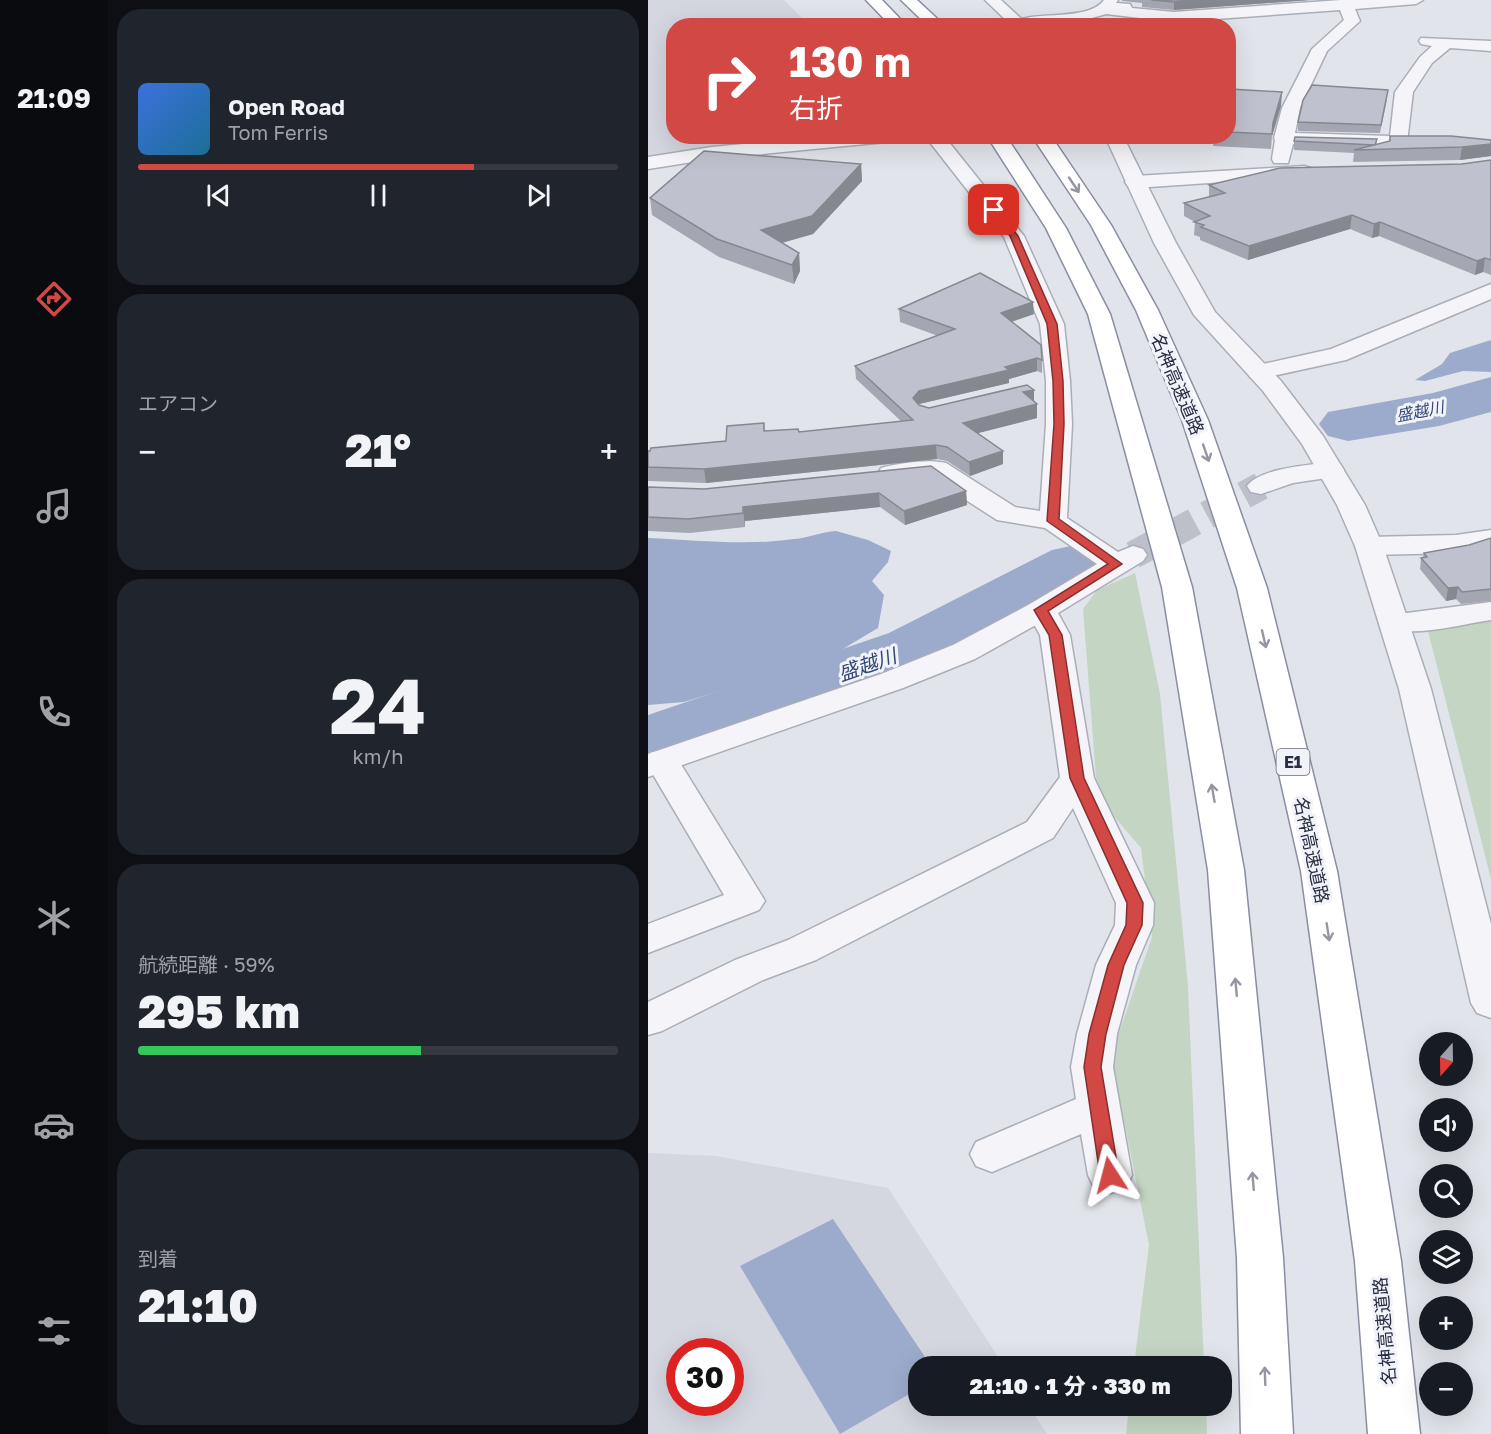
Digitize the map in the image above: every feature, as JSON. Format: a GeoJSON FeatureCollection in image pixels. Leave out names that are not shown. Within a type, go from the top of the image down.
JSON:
{"type":"FeatureCollection","features":[{"type":"Feature","properties":{"kind":"highway"},"geometry":{"type":"LineString","coordinates":[[873,0],[892,18]]}},
{"type":"Feature","properties":{"kind":"highway"},"geometry":{"type":"LineString","coordinates":[[908,0],[929,18]]}},
{"type":"Feature","properties":{"kind":"highway"},"geometry":{"type":"LineString","coordinates":[[1001,144],[1056,228],[1099,314],[1177,586],[1226,870],[1260,1258],[1267,1434]]}},
{"type":"Feature","properties":{"kind":"highway","name":"名神高速道路"},"geometry":{"type":"LineString","coordinates":[[1046,144],[1101,225],[1147,310],[1195,420],[1252,588],[1319,871],[1378,1261],[1394,1434]]}},
{"type":"Feature","properties":{"kind":"street"},"geometry":{"type":"LineString","coordinates":[[992,0],[1013,18]]}},
{"type":"Feature","properties":{"kind":"street"},"geometry":{"type":"LineString","coordinates":[[1074,18],[1108,5],[1211,0]]}},
{"type":"Feature","properties":{"kind":"street"},"geometry":{"type":"LineString","coordinates":[[1108,5],[1174,17],[1416,0]]}},
{"type":"Feature","properties":{"kind":"street"},"geometry":{"type":"LineString","coordinates":[[1279,172],[1283,138],[1291,108],[1301,85],[1320,49],[1358,22],[1343,4]]}},
{"type":"Feature","properties":{"kind":"street"},"geometry":{"type":"LineString","coordinates":[[1423,41],[1491,46]]}},
{"type":"Feature","properties":{"kind":"street"},"geometry":{"type":"LineString","coordinates":[[1283,138],[1398,142],[1398,91],[1426,60],[1447,42]]}},
{"type":"Feature","properties":{"kind":"street"},"geometry":{"type":"LineString","coordinates":[[1301,85],[1324,87]]}},
{"type":"Feature","properties":{"kind":"street"},"geometry":{"type":"LineString","coordinates":[[648,163],[690,156],[808,144]]}},
{"type":"Feature","properties":{"kind":"street"},"geometry":{"type":"LineString","coordinates":[[940,144],[1014,236],[1052,324],[1047,383],[1059,424],[1053,521]]}},
{"type":"Feature","properties":{"kind":"street"},"geometry":{"type":"LineString","coordinates":[[1118,144],[1165,243],[1205,315],[1272,386],[1314,442],[1351,505],[1369,546],[1415,689],[1491,1003]]}},
{"type":"Feature","properties":{"kind":"street"},"geometry":{"type":"LineString","coordinates":[[1135,182],[1324,171]]}},
{"type":"Feature","properties":{"kind":"street"},"geometry":{"type":"LineString","coordinates":[[1259,372],[1338,355],[1491,291]]}},
{"type":"Feature","properties":{"kind":"street"},"geometry":{"type":"LineString","coordinates":[[648,939],[746,901],[655,764],[954,657],[1041,610],[1125,559],[1053,521],[1007,514],[937,470],[868,476]]}},
{"type":"Feature","properties":{"kind":"street"},"geometry":{"type":"LineString","coordinates":[[1261,486],[1288,476],[1331,470]]}},
{"type":"Feature","properties":{"kind":"street"},"geometry":{"type":"LineString","coordinates":[[1369,546],[1456,544],[1491,539]]}},
{"type":"Feature","properties":{"kind":"street"},"geometry":{"type":"LineString","coordinates":[[1041,610],[1055,635],[1077,778],[1135,903],[1134,925],[1116,965],[1097,1034],[1092,1067],[1110,1175]]}},
{"type":"Feature","properties":{"kind":"street"},"geometry":{"type":"LineString","coordinates":[[1395,622],[1433,620],[1491,611]]}},
{"type":"Feature","properties":{"kind":"street"},"geometry":{"type":"LineString","coordinates":[[648,1020],[750,970],[802,950],[1040,830],[1077,778]]}},
{"type":"Feature","properties":{"kind":"street"},"geometry":{"type":"LineString","coordinates":[[992,1154],[1099,1108]]}},
{"type":"Feature","properties":{"kind":"shaded area"},"geometry":{"type":"Polygon","coordinates":[[[648,0],[784,0],[802,18],[666,18],[666,144],[778,144],[648,159],[648,0]]]}},
{"type":"Feature","properties":{"kind":"shaded area"},"geometry":{"type":"Polygon","coordinates":[[[648,1153],[716,1156],[888,1188],[997,1356],[908,1356],[908,1416],[1035,1416],[1047,1434],[648,1434],[648,1153]]]}},
{"type":"Feature","properties":{"kind":"green space"},"geometry":{"type":"Polygon","coordinates":[[[1135,573],[1160,694],[1188,986],[1204,1356],[1135,1356],[1149,1245],[1111,1056],[1152,937],[1141,848],[1112,814],[1096,778],[1083,609],[1097,590],[1135,573]]]}},
{"type":"Feature","properties":{"kind":"green space"},"geometry":{"type":"Polygon","coordinates":[[[1491,620],[1491,879],[1428,631],[1491,620]]]}},
{"type":"Feature","properties":{"kind":"green space"},"geometry":{"type":"Polygon","coordinates":[[[1128,1416],[1206,1416],[1207,1434],[1126,1434],[1128,1416]]]}},
{"type":"Feature","properties":{"kind":"water"},"geometry":{"type":"Polygon","coordinates":[[[1491,340],[1491,372],[1463,371],[1425,381],[1415,380],[1442,364],[1450,353],[1491,340]]]}},
{"type":"Feature","properties":{"kind":"water"},"geometry":{"type":"Polygon","coordinates":[[[836,531],[868,540],[891,551],[888,562],[872,581],[884,595],[878,628],[841,650],[784,671],[684,702],[648,705],[648,538],[758,542],[836,531]]]}},
{"type":"Feature","properties":{"kind":"water"},"geometry":{"type":"Polygon","coordinates":[[[833,1219],[924,1356],[908,1356],[908,1395],[840,1434],[740,1266],[833,1219]]]}},
{"type":"Feature","properties":{"kind":"building"},"geometry":{"type":"Polygon","coordinates":[[[1151,0],[1205,0],[1174,2],[1151,0]]]}},
{"type":"Feature","properties":{"kind":"building"},"geometry":{"type":"Polygon","coordinates":[[[1312,85],[1388,90],[1381,125],[1298,122],[1303,100],[1312,85]]]}},
{"type":"Feature","properties":{"kind":"building"},"geometry":{"type":"Polygon","coordinates":[[[1236,89],[1282,92],[1272,134],[1236,132],[1236,89]]]}},
{"type":"Feature","properties":{"kind":"building"},"geometry":{"type":"Polygon","coordinates":[[[1390,136],[1451,136],[1491,140],[1491,144],[1354,150],[1390,141],[1390,136]]]}},
{"type":"Feature","properties":{"kind":"building"},"geometry":{"type":"Polygon","coordinates":[[[1295,137],[1377,139],[1375,145],[1294,141],[1295,137]]]}},
{"type":"Feature","properties":{"kind":"building"},"geometry":{"type":"Polygon","coordinates":[[[704,151],[861,164],[812,216],[761,230],[799,253],[792,265],[717,239],[650,198],[704,151]]]}},
{"type":"Feature","properties":{"kind":"building"},"geometry":{"type":"Polygon","coordinates":[[[1491,160],[1491,260],[1485,258],[1477,261],[1380,222],[1374,224],[1352,215],[1249,246],[1201,227],[1204,225],[1194,222],[1210,216],[1184,203],[1225,193],[1209,185],[1280,168],[1462,164],[1491,160]]]}},
{"type":"Feature","properties":{"kind":"building"},"geometry":{"type":"Polygon","coordinates":[[[980,273],[1033,302],[1001,313],[1041,345],[1042,360],[1037,358],[1005,367],[1009,370],[919,391],[913,398],[919,405],[929,408],[1027,385],[1034,390],[1023,392],[1037,404],[963,423],[1003,451],[969,462],[947,447],[936,445],[704,469],[648,467],[648,451],[651,448],[726,441],[727,426],[764,423],[764,431],[798,429],[799,432],[913,420],[855,366],[955,329],[899,309],[980,273]]]}},
{"type":"Feature","properties":{"kind":"building"},"geometry":{"type":"Polygon","coordinates":[[[931,466],[966,491],[904,511],[879,493],[743,507],[743,513],[688,519],[648,517],[648,487],[704,489],[931,466]]]}},
{"type":"Feature","properties":{"kind":"building"},"geometry":{"type":"Polygon","coordinates":[[[1491,538],[1491,589],[1462,592],[1458,587],[1448,588],[1421,558],[1427,557],[1424,553],[1469,545],[1491,538]]]}},
{"type":"Feature","properties":{"kind":"waterway","name":"盛越川"},"geometry":{"type":"LineString","coordinates":[[1348,424],[1439,409],[1491,394]]}},
{"type":"Feature","properties":{"kind":"waterway","name":"盛越川"},"geometry":{"type":"LineString","coordinates":[[648,740],[914,648],[1075,564]]}},
{"type":"Feature","properties":{"kind":"tunnel"},"geometry":{"type":"LineString","coordinates":[[1133,555],[1261,486]]}},
{"type":"Feature","properties":{"kind":"route"},"geometry":{"type":"LineString","coordinates":[[994,210],[1014,236],[1052,324],[1058,381],[1059,424],[1053,521],[1116,564],[1041,610],[1055,635],[1077,778],[1135,903],[1134,925],[1116,965],[1097,1034],[1092,1067],[1110,1175]]}}]}
